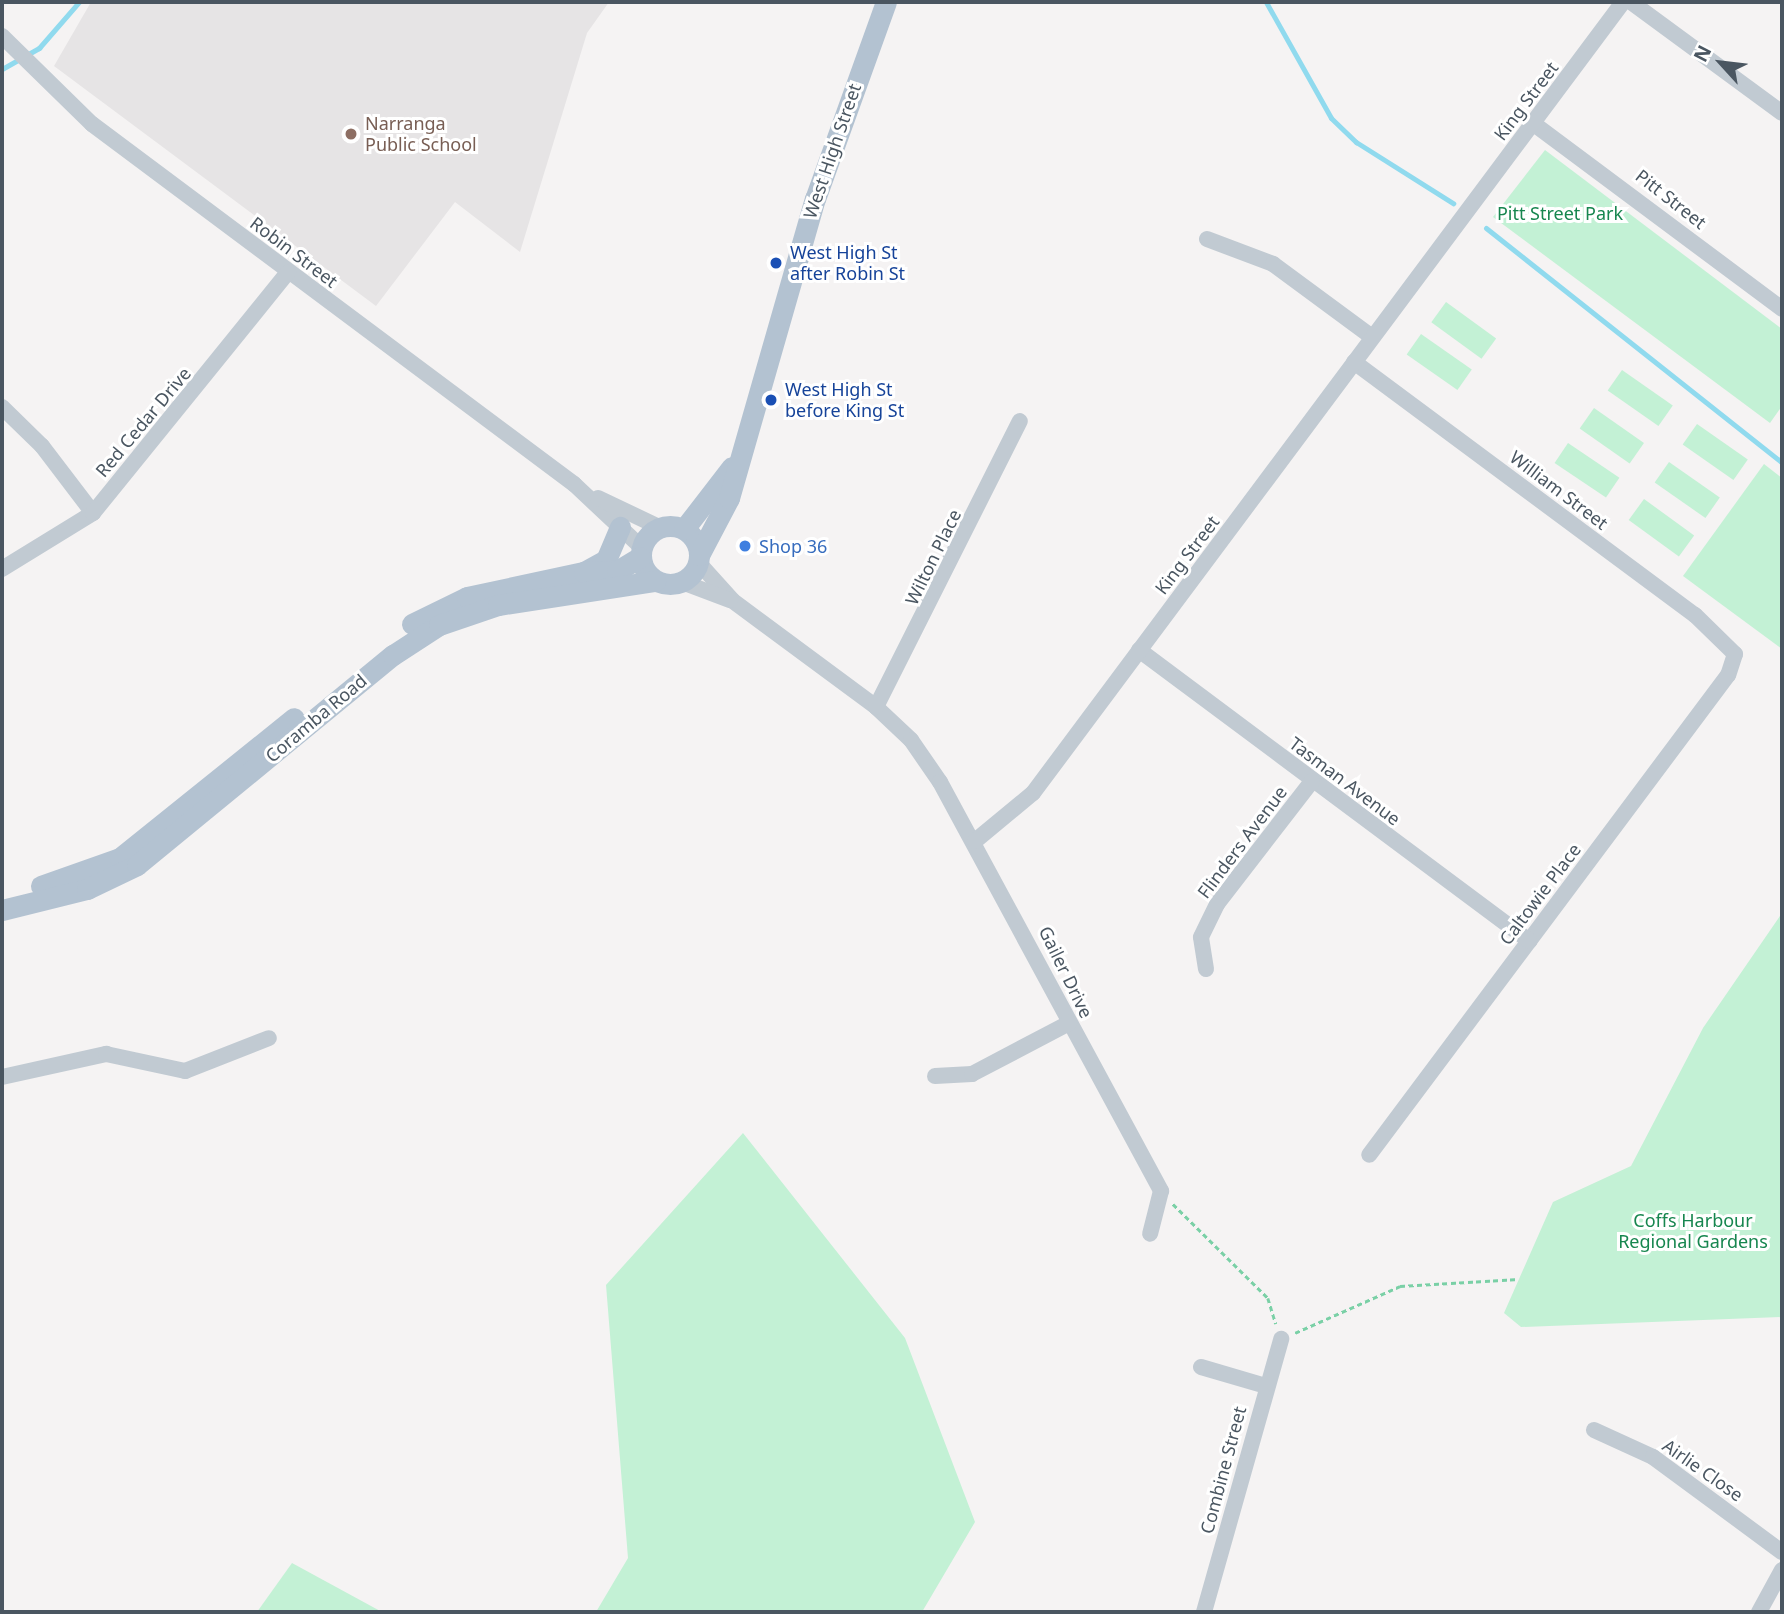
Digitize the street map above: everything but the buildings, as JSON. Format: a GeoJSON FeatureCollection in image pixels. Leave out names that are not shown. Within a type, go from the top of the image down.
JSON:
{"type":"FeatureCollection","features":[{"type":"Feature","properties":{"kind":"main road","name":"West High Street"},"geometry":{"type":"LineString","coordinates":[[699,558],[729,498],[734,463],[814,199],[886,2]]}},
{"type":"Feature","properties":{"kind":"main road","name":"West High Street"},"geometry":{"type":"LineString","coordinates":[[684,529],[734,463]]}},
{"type":"Feature","properties":{"kind":"main road"},"geometry":{"type":"LineString","coordinates":[[584,572],[606,560],[620,527]]}},
{"type":"Feature","properties":{"kind":"main road"},"geometry":{"type":"LineString","coordinates":[[659,527],[684,529],[699,558],[682,582],[655,580],[641,552],[659,527]]}},
{"type":"Feature","properties":{"kind":"main road","name":"Coramba Road"},"geometry":{"type":"LineString","coordinates":[[2,896],[120,858],[426,615],[467,597],[584,572],[617,571],[641,552]]}},
{"type":"Feature","properties":{"kind":"main road","name":"Coramba Road"},"geometry":{"type":"LineString","coordinates":[[2,910],[87,889],[137,865],[393,655],[439,625],[498,605],[655,580]]}},
{"type":"Feature","properties":{"kind":"street","name":"King Street"},"geometry":{"type":"LineString","coordinates":[[975,841],[1033,793],[1623,2]]}},
{"type":"Feature","properties":{"kind":"street"},"geometry":{"type":"LineString","coordinates":[[1631,2],[1782,113]]}},
{"type":"Feature","properties":{"kind":"street","name":"Robin Street"},"geometry":{"type":"LineString","coordinates":[[2,36],[45,82],[288,272],[574,484],[620,527],[641,552]]}},
{"type":"Feature","properties":{"kind":"street","name":"Pitt Street"},"geometry":{"type":"LineString","coordinates":[[1534,124],[1782,309]]}},
{"type":"Feature","properties":{"kind":"street"},"geometry":{"type":"LineString","coordinates":[[1207,239],[1273,264],[1372,337]]}},
{"type":"Feature","properties":{"kind":"street","name":"Red Cedar Drive"},"geometry":{"type":"LineString","coordinates":[[2,569],[93,513],[288,272]]}},
{"type":"Feature","properties":{"kind":"street","name":"William Street"},"geometry":{"type":"LineString","coordinates":[[1354,362],[1695,615],[1735,654]]}},
{"type":"Feature","properties":{"kind":"street"},"geometry":{"type":"LineString","coordinates":[[2,407],[42,446],[93,513]]}},
{"type":"Feature","properties":{"kind":"street","name":"Wilton Place"},"geometry":{"type":"LineString","coordinates":[[876,707],[1020,421]]}},
{"type":"Feature","properties":{"kind":"street","name":"Robin Street"},"geometry":{"type":"LineString","coordinates":[[574,484],[659,527]]}},
{"type":"Feature","properties":{"kind":"street"},"geometry":{"type":"LineString","coordinates":[[699,558],[733,601],[876,707],[911,740],[975,841]]}},
{"type":"Feature","properties":{"kind":"street"},"geometry":{"type":"LineString","coordinates":[[682,582],[733,601]]}},
{"type":"Feature","properties":{"kind":"street","name":"Tasman Avenue"},"geometry":{"type":"LineString","coordinates":[[1139,650],[1529,941]]}},
{"type":"Feature","properties":{"kind":"street","name":"Caltowie Place"},"geometry":{"type":"LineString","coordinates":[[1369,1155],[1728,675],[1735,654]]}},
{"type":"Feature","properties":{"kind":"street","name":"Flinders Avenue"},"geometry":{"type":"LineString","coordinates":[[1206,969],[1201,937],[1217,904],[1312,781]]}},
{"type":"Feature","properties":{"kind":"street","name":"Gailer Drive"},"geometry":{"type":"LineString","coordinates":[[975,841],[1069,1023],[1161,1191]]}},
{"type":"Feature","properties":{"kind":"street"},"geometry":{"type":"LineString","coordinates":[[935,1076],[972,1074],[1069,1023]]}},
{"type":"Feature","properties":{"kind":"street"},"geometry":{"type":"LineString","coordinates":[[2,1077],[106,1054],[185,1071],[269,1038]]}},
{"type":"Feature","properties":{"kind":"street"},"geometry":{"type":"LineString","coordinates":[[1150,1234],[1161,1191]]}},
{"type":"Feature","properties":{"kind":"street","name":"Combine Street"},"geometry":{"type":"LineString","coordinates":[[1204,1612],[1281,1339]]}},
{"type":"Feature","properties":{"kind":"street"},"geometry":{"type":"LineString","coordinates":[[1201,1367],[1266,1385]]}},
{"type":"Feature","properties":{"kind":"street","name":"Airlie Close"},"geometry":{"type":"LineString","coordinates":[[1594,1430],[1662,1463],[1782,1552]]}},
{"type":"Feature","properties":{"kind":"street"},"geometry":{"type":"LineString","coordinates":[[1759,1612],[1782,1570]]}},
{"type":"Feature","properties":{"kind":"path"},"geometry":{"type":"LineString","coordinates":[[1161,1191],[1268,1298],[1281,1339],[1399,1286],[1519,1279]]}},
{"type":"Feature","properties":{"kind":"shaded area","name":"Narranga Public School"},"geometry":{"type":"Polygon","coordinates":[[[91,2],[609,2],[587,33],[520,252],[455,202],[376,306],[54,66],[91,2]]]}},
{"type":"Feature","properties":{"kind":"green space","name":"Pitt Street Park"},"geometry":{"type":"Polygon","coordinates":[[[1545,150],[1782,329],[1782,406],[1770,423],[1493,217],[1545,150]]]}},
{"type":"Feature","properties":{"kind":"green space"},"geometry":{"type":"Polygon","coordinates":[[[1446,302],[1496,338],[1481,359],[1431,322],[1446,302]]]}},
{"type":"Feature","properties":{"kind":"green space"},"geometry":{"type":"Polygon","coordinates":[[[1421,334],[1472,370],[1457,390],[1407,354],[1421,334]]]}},
{"type":"Feature","properties":{"kind":"green space"},"geometry":{"type":"Polygon","coordinates":[[[1622,370],[1673,406],[1658,426],[1608,390],[1622,370]]]}},
{"type":"Feature","properties":{"kind":"green space"},"geometry":{"type":"Polygon","coordinates":[[[1594,408],[1644,443],[1630,463],[1580,428],[1594,408]]]}},
{"type":"Feature","properties":{"kind":"green space"},"geometry":{"type":"Polygon","coordinates":[[[1697,424],[1748,460],[1733,480],[1683,444],[1697,424]]]}},
{"type":"Feature","properties":{"kind":"green space"},"geometry":{"type":"Polygon","coordinates":[[[1568,443],[1619,478],[1606,498],[1555,463],[1568,443]]]}},
{"type":"Feature","properties":{"kind":"green space"},"geometry":{"type":"Polygon","coordinates":[[[1669,462],[1720,498],[1705,518],[1655,482],[1669,462]]]}},
{"type":"Feature","properties":{"kind":"green space"},"geometry":{"type":"Polygon","coordinates":[[[1764,464],[1782,478],[1782,649],[1683,576],[1764,464]]]}},
{"type":"Feature","properties":{"kind":"green space"},"geometry":{"type":"Polygon","coordinates":[[[1644,499],[1694,535],[1679,556],[1629,520],[1644,499]]]}},
{"type":"Feature","properties":{"kind":"green space","name":"Coffs Harbour Regional Gardens"},"geometry":{"type":"Polygon","coordinates":[[[1782,913],[1782,1317],[1521,1327],[1504,1313],[1553,1202],[1631,1166],[1703,1028],[1782,913]]]}},
{"type":"Feature","properties":{"kind":"green space"},"geometry":{"type":"Polygon","coordinates":[[[743,1133],[905,1338],[975,1522],[922,1612],[596,1612],[628,1558],[606,1285],[743,1133]]]}},
{"type":"Feature","properties":{"kind":"green space"},"geometry":{"type":"Polygon","coordinates":[[[292,1563],[382,1612],[257,1612],[292,1563]]]}},
{"type":"Feature","properties":{"kind":"waterway"},"geometry":{"type":"LineString","coordinates":[[2,69],[39,48],[79,2]]}},
{"type":"Feature","properties":{"kind":"waterway"},"geometry":{"type":"LineString","coordinates":[[1266,2],[1331,118],[1356,142],[1453,203]]}},
{"type":"Feature","properties":{"kind":"waterway"},"geometry":{"type":"LineString","coordinates":[[1486,228],[1782,463]]}},
{"type":"Feature","properties":{"kind":"place","name":"Narranga Public School"},"geometry":{"type":"Point","coordinates":[351,134]}},
{"type":"Feature","properties":{"kind":"place","name":"West High St after Robin St"},"geometry":{"type":"Point","coordinates":[776,263]}},
{"type":"Feature","properties":{"kind":"place","name":"West High St before King St"},"geometry":{"type":"Point","coordinates":[771,400]}},
{"type":"Feature","properties":{"kind":"place","name":"Shop 36"},"geometry":{"type":"Point","coordinates":[745,546]}}]}
